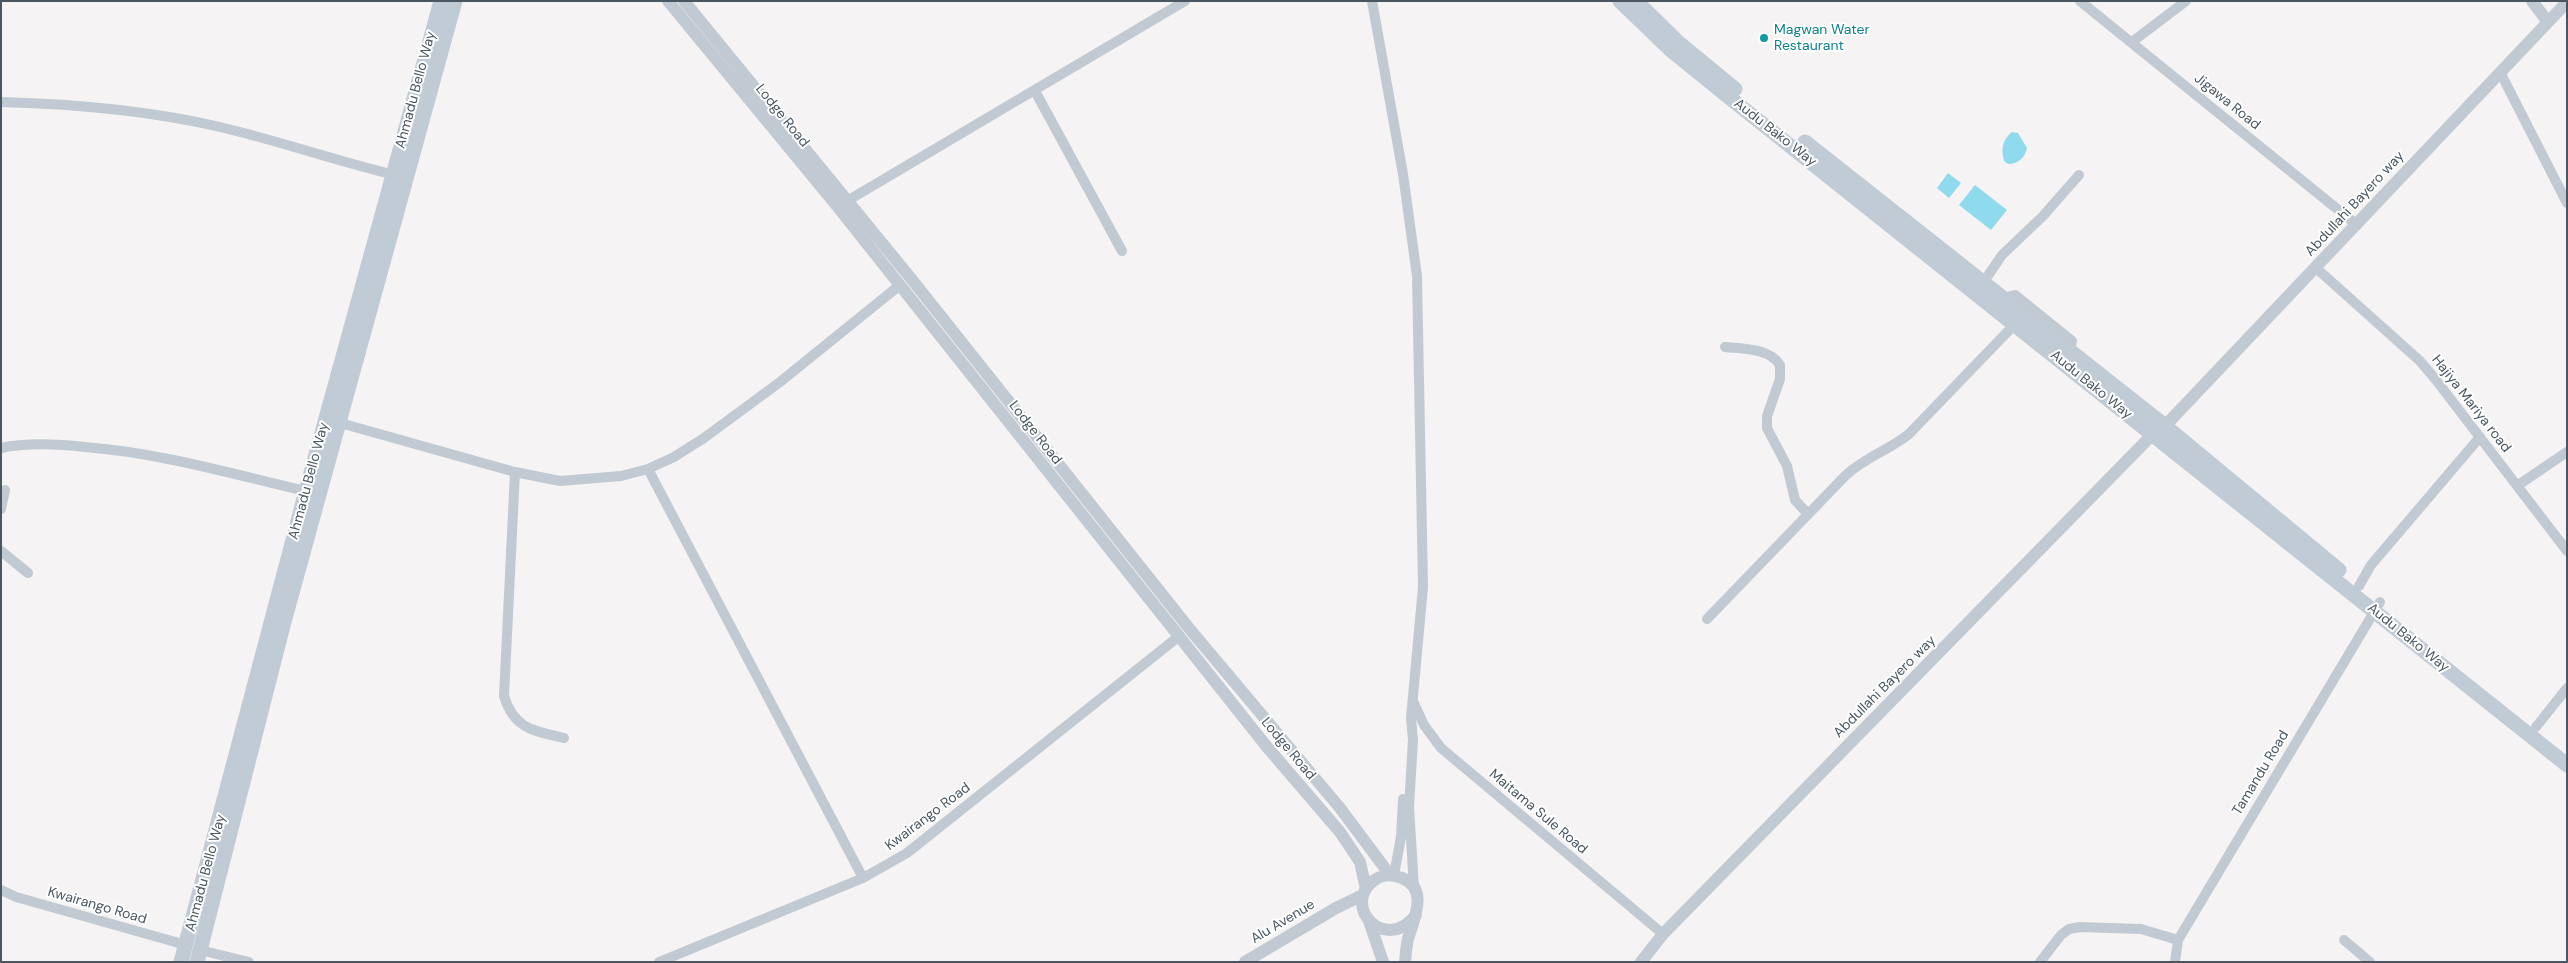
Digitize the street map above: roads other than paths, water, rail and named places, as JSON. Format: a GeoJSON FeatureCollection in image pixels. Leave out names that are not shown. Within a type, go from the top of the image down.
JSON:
{"type":"FeatureCollection","features":[{"type":"Feature","properties":{"kind":"main road","name":"Ahmadu Bello Way"},"geometry":{"type":"LineString","coordinates":[[423,91],[441,1]]}},
{"type":"Feature","properties":{"kind":"main road","name":"Ahmadu Bello Way"},"geometry":{"type":"LineString","coordinates":[[182,962],[195,952],[312,493],[423,91],[455,1]]}},
{"type":"Feature","properties":{"kind":"main road","name":"Audu Bako Way"},"geometry":{"type":"LineString","coordinates":[[1620,1],[1672,51],[1717,88],[2015,324],[2159,430],[2359,586],[2376,607],[2567,752]]}},
{"type":"Feature","properties":{"kind":"main road","name":"Audu Bako Way"},"geometry":{"type":"LineString","coordinates":[[1636,1],[1679,43],[1731,86],[2070,351],[2159,430],[2567,765]]}},
{"type":"Feature","properties":{"kind":"street","name":"Lodge Road"},"geometry":{"type":"LineString","coordinates":[[668,1],[900,286],[1178,637],[1267,747],[1340,832],[1360,862],[1364,892]]}},
{"type":"Feature","properties":{"kind":"street","name":"Lodge Road"},"geometry":{"type":"LineString","coordinates":[[684,1],[847,201],[1188,627],[1340,808],[1392,875]]}},
{"type":"Feature","properties":{"kind":"street"},"geometry":{"type":"LineString","coordinates":[[847,201],[1185,1]]}},
{"type":"Feature","properties":{"kind":"street"},"geometry":{"type":"LineString","coordinates":[[1372,1],[1403,174],[1417,276],[1423,586],[1410,718],[1406,740],[1401,837],[1392,875]]}},
{"type":"Feature","properties":{"kind":"street","name":"Jigawa Road"},"geometry":{"type":"LineString","coordinates":[[2080,1],[2356,225]]}},
{"type":"Feature","properties":{"kind":"street"},"geometry":{"type":"LineString","coordinates":[[2132,42],[2186,1]]}},
{"type":"Feature","properties":{"kind":"street"},"geometry":{"type":"LineString","coordinates":[[2532,1],[2548,22]]}},
{"type":"Feature","properties":{"kind":"street","name":"Abdullahi Bayero way"},"geometry":{"type":"LineString","coordinates":[[1641,962],[1663,934],[2316,268],[2567,2]]}},
{"type":"Feature","properties":{"kind":"street"},"geometry":{"type":"LineString","coordinates":[[2500,72],[2567,203]]}},
{"type":"Feature","properties":{"kind":"street"},"geometry":{"type":"LineString","coordinates":[[1035,91],[1122,251]]}},
{"type":"Feature","properties":{"kind":"street"},"geometry":{"type":"LineString","coordinates":[[1,102],[84,105],[168,117],[220,127],[399,176]]}},
{"type":"Feature","properties":{"kind":"street"},"geometry":{"type":"LineString","coordinates":[[1984,283],[2002,255],[2043,216],[2079,175]]}},
{"type":"Feature","properties":{"kind":"street","name":"Hajiya Mariya road"},"geometry":{"type":"LineString","coordinates":[[2316,268],[2420,361],[2567,551]]}},
{"type":"Feature","properties":{"kind":"street"},"geometry":{"type":"LineString","coordinates":[[332,421],[515,472],[560,481],[621,476],[648,469],[674,456],[711,433],[780,382],[900,286]]}},
{"type":"Feature","properties":{"kind":"street"},"geometry":{"type":"LineString","coordinates":[[1707,619],[1859,463],[1895,445],[1909,434],[2015,324]]}},
{"type":"Feature","properties":{"kind":"street"},"geometry":{"type":"LineString","coordinates":[[1725,347],[1751,350],[1772,356],[1780,365],[1780,379],[1767,416],[1767,428],[1788,466],[1795,500],[1808,514]]}},
{"type":"Feature","properties":{"kind":"street"},"geometry":{"type":"LineString","coordinates":[[2359,586],[2371,565],[2480,437]]}},
{"type":"Feature","properties":{"kind":"street"},"geometry":{"type":"LineString","coordinates":[[1,448],[53,444],[122,450],[201,464],[312,493]]}},
{"type":"Feature","properties":{"kind":"street"},"geometry":{"type":"LineString","coordinates":[[2517,486],[2567,452]]}},
{"type":"Feature","properties":{"kind":"street"},"geometry":{"type":"LineString","coordinates":[[648,469],[863,878]]}},
{"type":"Feature","properties":{"kind":"street"},"geometry":{"type":"LineString","coordinates":[[515,472],[504,696],[508,711],[520,724],[539,732],[564,738]]}},
{"type":"Feature","properties":{"kind":"street"},"geometry":{"type":"LineString","coordinates":[[1,509],[5,490]]}},
{"type":"Feature","properties":{"kind":"street"},"geometry":{"type":"LineString","coordinates":[[1,552],[28,573]]}},
{"type":"Feature","properties":{"kind":"street","name":"Tamandu Road"},"geometry":{"type":"LineString","coordinates":[[2175,962],[2178,940],[2376,607]]}},
{"type":"Feature","properties":{"kind":"street","name":"Kwairango Road"},"geometry":{"type":"LineString","coordinates":[[660,962],[863,878],[907,853],[1178,637]]}},
{"type":"Feature","properties":{"kind":"street"},"geometry":{"type":"LineString","coordinates":[[2536,728],[2567,688]]}},
{"type":"Feature","properties":{"kind":"street","name":"Maitama Sule Road"},"geometry":{"type":"LineString","coordinates":[[1411,699],[1424,725],[1441,748],[1663,934]]}},
{"type":"Feature","properties":{"kind":"street"},"geometry":{"type":"LineString","coordinates":[[1410,718],[1413,740],[1409,808],[1414,888]]}},
{"type":"Feature","properties":{"kind":"street"},"geometry":{"type":"LineString","coordinates":[[1383,962],[1366,916],[1364,892],[1376,879],[1392,875],[1406,879],[1414,888],[1418,897],[1416,915],[1408,941],[1405,962]]}},
{"type":"Feature","properties":{"kind":"street","name":"Kwairango Road"},"geometry":{"type":"LineString","coordinates":[[1,890],[16,897],[195,952],[249,962]]}},
{"type":"Feature","properties":{"kind":"street","name":"Alu Avenue"},"geometry":{"type":"LineString","coordinates":[[1245,962],[1364,892]]}},
{"type":"Feature","properties":{"kind":"street","name":"Alu Avenue"},"geometry":{"type":"LineString","coordinates":[[1336,908],[1366,916]]}},
{"type":"Feature","properties":{"kind":"street"},"geometry":{"type":"LineString","coordinates":[[1366,916],[1378,928],[1394,930],[1409,924],[1416,915]]}},
{"type":"Feature","properties":{"kind":"street"},"geometry":{"type":"LineString","coordinates":[[2040,962],[2061,934],[2069,929],[2080,927],[2141,929],[2178,940]]}},
{"type":"Feature","properties":{"kind":"street"},"geometry":{"type":"LineString","coordinates":[[2344,940],[2370,962]]}},
{"type":"Feature","properties":{"kind":"water"},"geometry":{"type":"Polygon","coordinates":[[[2012,132],[2018,133],[2027,148],[2025,155],[2020,160],[2008,164],[2004,161],[2003,149],[2006,138],[2012,132]]]}},
{"type":"Feature","properties":{"kind":"water"},"geometry":{"type":"Polygon","coordinates":[[[1948,173],[1961,183],[1949,198],[1937,188],[1948,173]]]}},
{"type":"Feature","properties":{"kind":"water"},"geometry":{"type":"Polygon","coordinates":[[[1975,185],[2007,210],[1991,230],[1959,205],[1975,185]]]}},
{"type":"Feature","properties":{"kind":"place","name":"Magwan Water Restaurant"},"geometry":{"type":"Point","coordinates":[1764,38]}}]}
